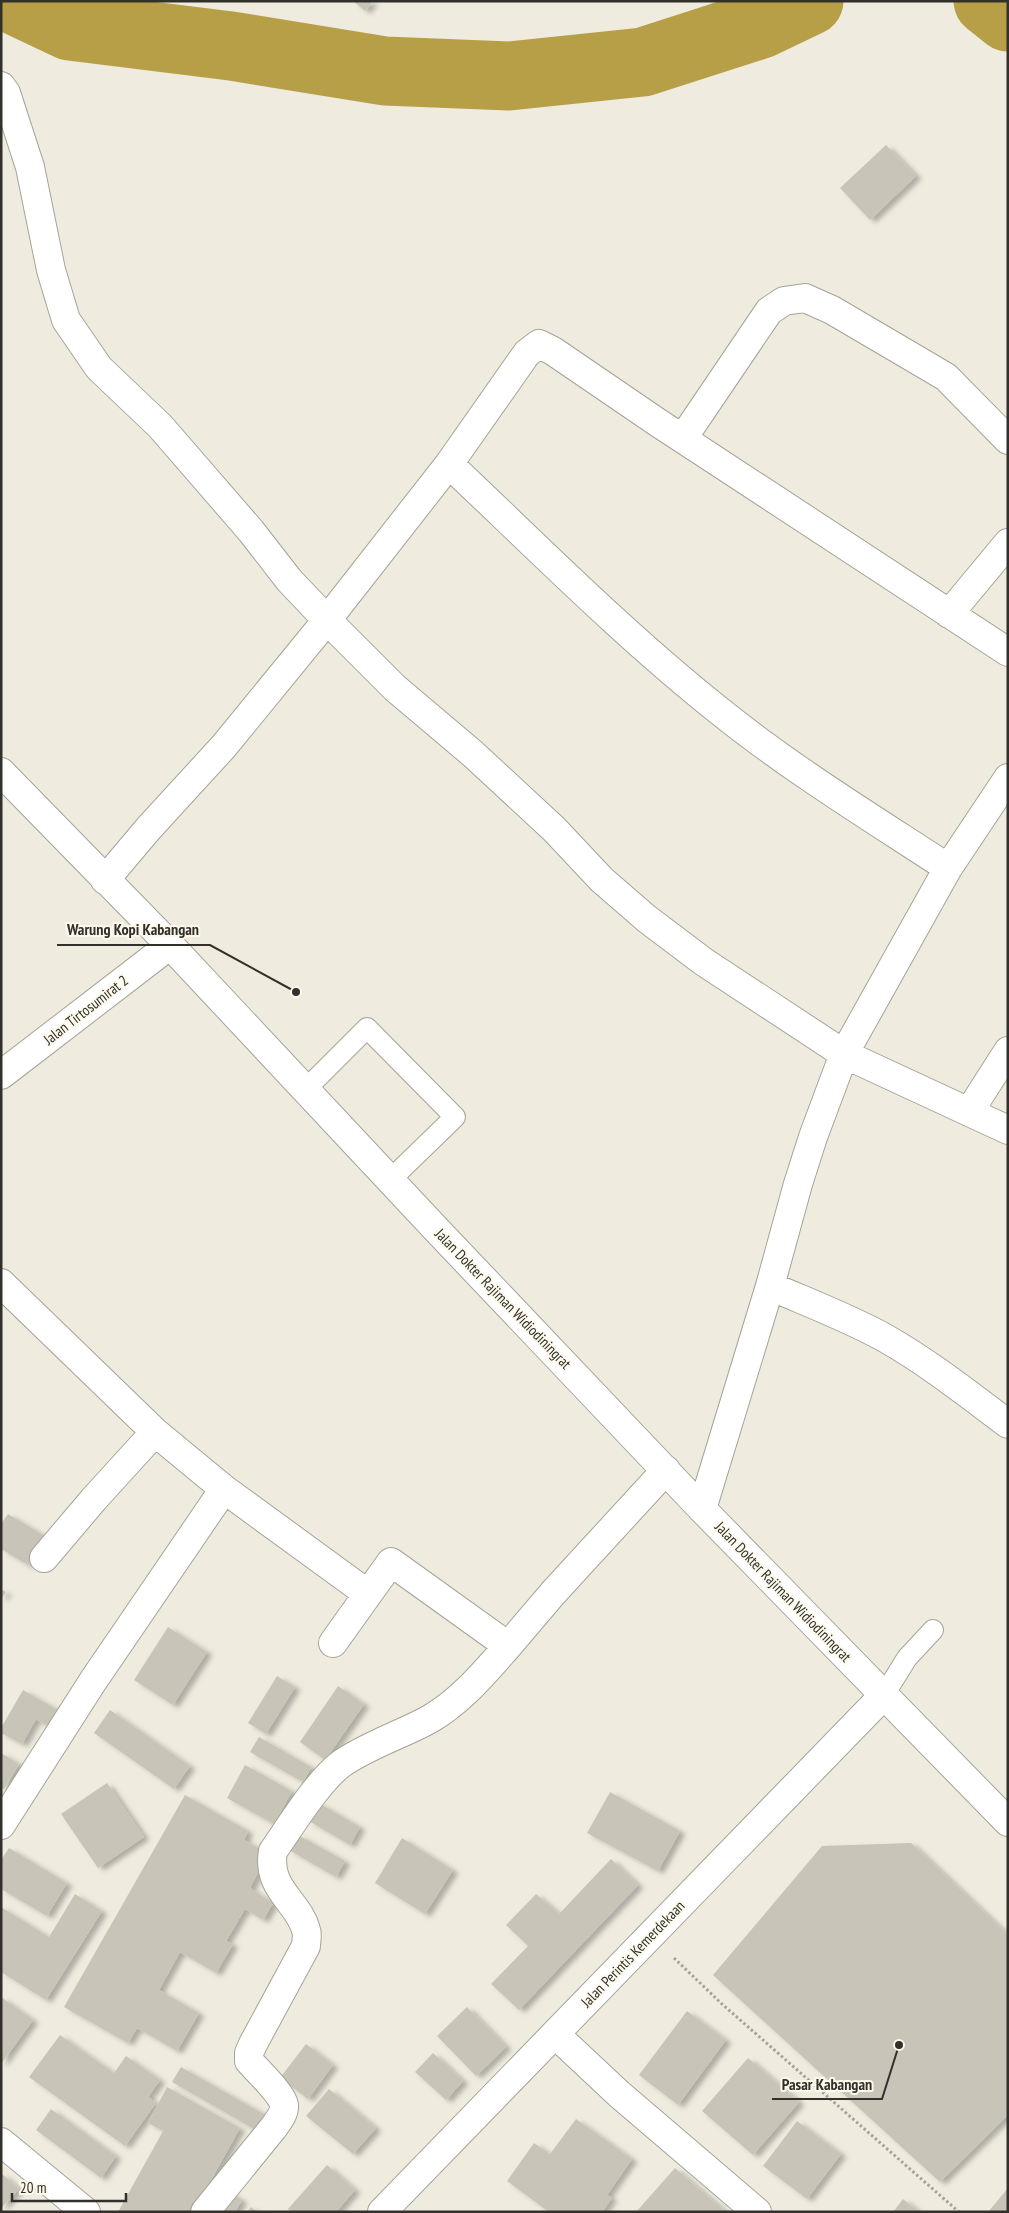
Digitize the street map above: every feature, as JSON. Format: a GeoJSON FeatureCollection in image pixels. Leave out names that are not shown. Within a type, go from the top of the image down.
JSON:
{"type":"FeatureCollection","features":[{"type":"Feature","properties":{"kind":"street"},"geometry":{"type":"LineString","coordinates":[[1,86],[6,93],[30,167],[51,270],[66,320],[99,368],[160,426],[251,531],[289,580],[394,688],[473,754],[554,829],[602,880],[647,919],[704,962],[844,1054],[1008,1130]]}},
{"type":"Feature","properties":{"kind":"street"},"geometry":{"type":"LineString","coordinates":[[683,438],[768,310],[784,301],[805,298],[832,310],[946,378],[1008,440]]}},
{"type":"Feature","properties":{"kind":"street"},"geometry":{"type":"LineString","coordinates":[[105,880],[148,829],[224,746],[328,620],[449,464],[527,353],[539,344],[554,351],[1008,652]]}},
{"type":"Feature","properties":{"kind":"street"},"geometry":{"type":"LineString","coordinates":[[449,464],[605,612],[717,709],[779,757],[948,868]]}},
{"type":"Feature","properties":{"kind":"street"},"geometry":{"type":"LineString","coordinates":[[949,614],[1008,543]]}},
{"type":"Feature","properties":{"kind":"street","name":"Jalan Dokter Rajiman Widiodiningrat"},"geometry":{"type":"LineString","coordinates":[[1,772],[170,945],[702,1509],[1008,1822]]}},
{"type":"Feature","properties":{"kind":"street"},"geometry":{"type":"LineString","coordinates":[[702,1509],[810,1147],[844,1054],[948,868],[1008,778]]}},
{"type":"Feature","properties":{"kind":"street","name":"Jalan Tirtosumirat 2"},"geometry":{"type":"LineString","coordinates":[[1,1075],[170,945]]}},
{"type":"Feature","properties":{"kind":"street"},"geometry":{"type":"LineString","coordinates":[[969,1112],[1008,1051]]}},
{"type":"Feature","properties":{"kind":"street"},"geometry":{"type":"LineString","coordinates":[[1,1284],[155,1432],[224,1489],[368,1594]]}},
{"type":"Feature","properties":{"kind":"street"},"geometry":{"type":"LineString","coordinates":[[770,1286],[885,1338],[926,1363],[1008,1424]]}},
{"type":"Feature","properties":{"kind":"street"},"geometry":{"type":"LineString","coordinates":[[44,1558],[155,1432]]}},
{"type":"Feature","properties":{"kind":"street"},"geometry":{"type":"LineString","coordinates":[[205,2212],[274,2127],[282,2115],[284,2107],[281,2099],[249,2061],[249,2053],[253,2044],[306,1946],[307,1931],[278,1884],[271,1860],[272,1851],[329,1775],[342,1764],[432,1718],[467,1691],[553,1592],[666,1470]]}},
{"type":"Feature","properties":{"kind":"street"},"geometry":{"type":"LineString","coordinates":[[1,1825],[99,1673],[224,1489]]}},
{"type":"Feature","properties":{"kind":"street"},"geometry":{"type":"LineString","coordinates":[[333,1643],[391,1562],[508,1646]]}},
{"type":"Feature","properties":{"kind":"street","name":"Jalan Perintis Kemerdekaan"},"geometry":{"type":"LineString","coordinates":[[382,2212],[884,1695]]}},
{"type":"Feature","properties":{"kind":"street"},"geometry":{"type":"LineString","coordinates":[[555,2034],[619,2094],[757,2212]]}},
{"type":"Feature","properties":{"kind":"street"},"geometry":{"type":"LineString","coordinates":[[1,2142],[86,2212]]}},
{"type":"Feature","properties":{"kind":"lane"},"geometry":{"type":"LineString","coordinates":[[305,1090],[367,1028],[455,1117],[390,1180]]}},
{"type":"Feature","properties":{"kind":"lane"},"geometry":{"type":"LineString","coordinates":[[884,1695],[907,1658],[933,1630]]}},
{"type":"Feature","properties":{"kind":"path"},"geometry":{"type":"LineString","coordinates":[[651,1935],[722,2004],[960,2212]]}},
{"type":"Feature","properties":{"kind":"building"},"geometry":{"type":"Polygon","coordinates":[[[353,1],[373,1],[365,11],[353,1]]]}},
{"type":"Feature","properties":{"kind":"building"},"geometry":{"type":"Polygon","coordinates":[[[886,145],[916,176],[870,220],[840,188],[886,145]]]}},
{"type":"Feature","properties":{"kind":"building"},"geometry":{"type":"Polygon","coordinates":[[[8,1514],[45,1536],[28,1565],[1,1549],[1,1524],[8,1514]]]}},
{"type":"Feature","properties":{"kind":"building"},"geometry":{"type":"Polygon","coordinates":[[[1,1589],[6,1592],[1,1600],[1,1589]]]}},
{"type":"Feature","properties":{"kind":"building"},"geometry":{"type":"Polygon","coordinates":[[[168,1627],[207,1652],[173,1705],[134,1680],[168,1627]]]}},
{"type":"Feature","properties":{"kind":"building"},"geometry":{"type":"Polygon","coordinates":[[[277,1676],[295,1687],[266,1734],[248,1723],[277,1676]]]}},
{"type":"Feature","properties":{"kind":"building"},"geometry":{"type":"Polygon","coordinates":[[[338,1686],[364,1704],[325,1760],[300,1742],[338,1686]]]}},
{"type":"Feature","properties":{"kind":"building"},"geometry":{"type":"Polygon","coordinates":[[[23,1690],[61,1712],[52,1729],[36,1719],[22,1744],[1,1733],[1,1728],[23,1690]]]}},
{"type":"Feature","properties":{"kind":"building"},"geometry":{"type":"Polygon","coordinates":[[[110,1710],[190,1766],[174,1789],[94,1733],[110,1710]]]}},
{"type":"Feature","properties":{"kind":"building"},"geometry":{"type":"Polygon","coordinates":[[[259,1737],[311,1767],[303,1782],[250,1752],[259,1737]]]}},
{"type":"Feature","properties":{"kind":"building"},"geometry":{"type":"Polygon","coordinates":[[[1,1753],[19,1764],[4,1789],[1,1788],[1,1753]]]}},
{"type":"Feature","properties":{"kind":"building"},"geometry":{"type":"Polygon","coordinates":[[[245,1765],[292,1791],[274,1824],[227,1798],[245,1765]]]}},
{"type":"Feature","properties":{"kind":"building"},"geometry":{"type":"Polygon","coordinates":[[[107,1783],[144,1837],[98,1868],[61,1814],[107,1783]]]}},
{"type":"Feature","properties":{"kind":"building"},"geometry":{"type":"Polygon","coordinates":[[[610,1792],[680,1831],[658,1871],[587,1833],[610,1792]]]}},
{"type":"Feature","properties":{"kind":"building"},"geometry":{"type":"Polygon","coordinates":[[[185,1795],[248,1831],[244,1840],[268,1853],[250,1888],[273,1903],[263,1920],[245,1909],[226,1941],[233,1944],[216,1973],[180,1952],[159,1990],[199,2013],[177,2051],[137,2028],[128,2043],[64,2007],[185,1795]]]}},
{"type":"Feature","properties":{"kind":"building"},"geometry":{"type":"Polygon","coordinates":[[[319,1803],[360,1827],[350,1845],[309,1821],[319,1803]]]}},
{"type":"Feature","properties":{"kind":"building"},"geometry":{"type":"Polygon","coordinates":[[[298,1835],[345,1861],[336,1877],[289,1850],[298,1835]]]}},
{"type":"Feature","properties":{"kind":"building"},"geometry":{"type":"Polygon","coordinates":[[[402,1838],[453,1870],[425,1914],[375,1883],[402,1838]]]}},
{"type":"Feature","properties":{"kind":"building"},"geometry":{"type":"Polygon","coordinates":[[[911,1843],[1008,1935],[1008,2115],[940,2182],[713,1975],[822,1846],[911,1843]]]}},
{"type":"Feature","properties":{"kind":"building"},"geometry":{"type":"Polygon","coordinates":[[[9,1848],[67,1883],[47,1916],[1,1889],[1,1860],[9,1848]]]}},
{"type":"Feature","properties":{"kind":"building"},"geometry":{"type":"Polygon","coordinates":[[[611,1859],[638,1885],[519,2010],[491,1984],[528,1946],[506,1925],[536,1894],[559,1914],[611,1859]]]}},
{"type":"Feature","properties":{"kind":"building"},"geometry":{"type":"Polygon","coordinates":[[[75,1894],[102,1911],[46,2000],[1,1972],[1,1907],[49,1937],[75,1894]]]}},
{"type":"Feature","properties":{"kind":"building"},"geometry":{"type":"Polygon","coordinates":[[[1,1997],[33,2020],[1,2064],[1,1997]]]}},
{"type":"Feature","properties":{"kind":"building"},"geometry":{"type":"Polygon","coordinates":[[[467,2007],[506,2047],[476,2076],[437,2036],[467,2007]]]}},
{"type":"Feature","properties":{"kind":"building"},"geometry":{"type":"Polygon","coordinates":[[[687,2011],[726,2040],[678,2105],[639,2075],[687,2011]]]}},
{"type":"Feature","properties":{"kind":"building"},"geometry":{"type":"Polygon","coordinates":[[[60,2035],[114,2073],[126,2056],[160,2080],[148,2097],[156,2103],[125,2146],[29,2077],[60,2035]]]}},
{"type":"Feature","properties":{"kind":"building"},"geometry":{"type":"Polygon","coordinates":[[[306,2044],[333,2065],[308,2099],[280,2078],[306,2044]]]}},
{"type":"Feature","properties":{"kind":"building"},"geometry":{"type":"Polygon","coordinates":[[[433,2053],[463,2081],[446,2100],[415,2072],[433,2053]]]}},
{"type":"Feature","properties":{"kind":"building"},"geometry":{"type":"Polygon","coordinates":[[[748,2058],[799,2102],[753,2155],[702,2111],[748,2058]]]}},
{"type":"Feature","properties":{"kind":"building"},"geometry":{"type":"Polygon","coordinates":[[[181,2067],[269,2117],[261,2133],[172,2082],[181,2067]]]}},
{"type":"Feature","properties":{"kind":"building"},"geometry":{"type":"Polygon","coordinates":[[[167,2087],[240,2128],[193,2212],[118,2212],[163,2131],[148,2123],[167,2087]]]}},
{"type":"Feature","properties":{"kind":"building"},"geometry":{"type":"Polygon","coordinates":[[[329,2089],[376,2128],[353,2154],[306,2116],[329,2089]]]}},
{"type":"Feature","properties":{"kind":"building"},"geometry":{"type":"Polygon","coordinates":[[[51,2109],[116,2156],[101,2178],[36,2130],[51,2109]]]}},
{"type":"Feature","properties":{"kind":"building"},"geometry":{"type":"Polygon","coordinates":[[[576,2119],[632,2159],[607,2195],[612,2198],[602,2212],[549,2212],[507,2181],[534,2143],[550,2154],[576,2119]]]}},
{"type":"Feature","properties":{"kind":"building"},"geometry":{"type":"Polygon","coordinates":[[[797,2121],[841,2154],[807,2199],[763,2166],[797,2121]]]}},
{"type":"Feature","properties":{"kind":"building"},"geometry":{"type":"Polygon","coordinates":[[[327,2165],[355,2190],[336,2212],[291,2212],[288,2209],[327,2165]]]}},
{"type":"Feature","properties":{"kind":"building"},"geometry":{"type":"Polygon","coordinates":[[[675,2168],[726,2212],[636,2212],[675,2168]]]}},
{"type":"Feature","properties":{"kind":"building"},"geometry":{"type":"Polygon","coordinates":[[[1,2173],[19,2189],[1,2208],[1,2173]]]}},
{"type":"Feature","properties":{"kind":"building"},"geometry":{"type":"Polygon","coordinates":[[[1008,2188],[1008,2212],[988,2212],[1008,2188]]]}},
{"type":"Feature","properties":{"kind":"building"},"geometry":{"type":"Polygon","coordinates":[[[227,2191],[242,2200],[235,2212],[215,2212],[227,2191]]]}},
{"type":"Feature","properties":{"kind":"building"},"geometry":{"type":"Polygon","coordinates":[[[903,2199],[919,2212],[893,2212],[903,2199]]]}},
{"type":"Feature","properties":{"kind":"building"},"geometry":{"type":"Polygon","coordinates":[[[251,2207],[258,2212],[247,2212],[251,2207]]]}},
{"type":"Feature","properties":{"kind":"waterway"},"geometry":{"type":"LineString","coordinates":[[17,1],[70,26],[231,46],[385,71],[509,76],[643,62],[761,24],[809,1]]}},
{"type":"Feature","properties":{"kind":"waterway"},"geometry":{"type":"LineString","coordinates":[[988,1],[1008,17]]}},
{"type":"Feature","properties":{"kind":"place","name":"Warung Kopi Kabangan"},"geometry":{"type":"Point","coordinates":[296,992]}},
{"type":"Feature","properties":{"kind":"place","name":"Pasar Kabangan"},"geometry":{"type":"Point","coordinates":[899,2045]}}]}
